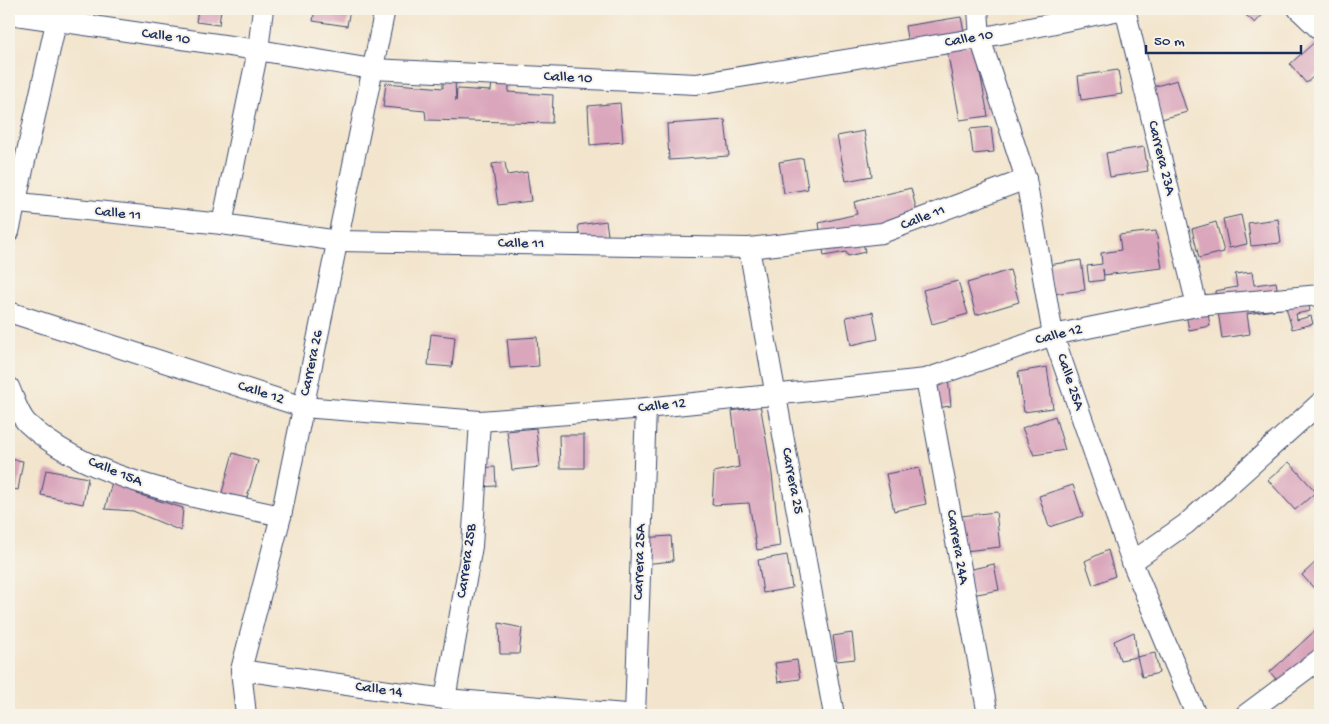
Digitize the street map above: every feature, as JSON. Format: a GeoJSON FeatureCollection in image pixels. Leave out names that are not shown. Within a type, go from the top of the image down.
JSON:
{"type":"FeatureCollection","features":[{"type":"Feature","properties":{"kind":"street"},"geometry":{"type":"LineString","coordinates":[[222,224],[258,50],[263,9]]}},
{"type":"Feature","properties":{"kind":"street","name":"Carrera 26"},"geometry":{"type":"LineString","coordinates":[[246,715],[240,670],[281,516],[385,9]]}},
{"type":"Feature","properties":{"kind":"street","name":"Calle 25A"},"geometry":{"type":"LineString","coordinates":[[978,9],[980,38],[1026,179],[1053,335],[1132,562],[1196,715]]}},
{"type":"Feature","properties":{"kind":"street","name":"Calle 10"},"geometry":{"type":"LineString","coordinates":[[9,14],[58,15],[372,69],[696,84],[980,38],[1125,9]]}},
{"type":"Feature","properties":{"kind":"street","name":"Carrera 23A"},"geometry":{"type":"LineString","coordinates":[[1125,9],[1197,306]]}},
{"type":"Feature","properties":{"kind":"street"},"geometry":{"type":"LineString","coordinates":[[1298,9],[1320,30]]}},
{"type":"Feature","properties":{"kind":"street"},"geometry":{"type":"LineString","coordinates":[[9,232],[12,203],[58,15]]}},
{"type":"Feature","properties":{"kind":"street","name":"Calle 11"},"geometry":{"type":"LineString","coordinates":[[12,203],[222,224],[338,241],[749,248],[882,233],[1026,179]]}},
{"type":"Feature","properties":{"kind":"street","name":"Carrera 25"},"geometry":{"type":"LineString","coordinates":[[749,248],[834,715]]}},
{"type":"Feature","properties":{"kind":"street","name":"Calle 12"},"geometry":{"type":"LineString","coordinates":[[9,312],[303,407],[480,422],[646,408],[926,378],[1053,335],[1197,306],[1320,295]]}},
{"type":"Feature","properties":{"kind":"street","name":"Carrera 24A"},"geometry":{"type":"LineString","coordinates":[[926,378],[988,715]]}},
{"type":"Feature","properties":{"kind":"street","name":"Calle 15A"},"geometry":{"type":"LineString","coordinates":[[9,387],[26,423],[62,449],[129,481],[281,516]]}},
{"type":"Feature","properties":{"kind":"street"},"geometry":{"type":"LineString","coordinates":[[1132,562],[1186,524],[1320,403]]}},
{"type":"Feature","properties":{"kind":"street","name":"Carrera 25A"},"geometry":{"type":"LineString","coordinates":[[637,715],[646,408]]}},
{"type":"Feature","properties":{"kind":"street","name":"Carrera 25B"},"geometry":{"type":"LineString","coordinates":[[445,699],[472,546],[480,422]]}},
{"type":"Feature","properties":{"kind":"street"},"geometry":{"type":"LineString","coordinates":[[1245,715],[1320,659]]}},
{"type":"Feature","properties":{"kind":"street","name":"Calle 14"},"geometry":{"type":"LineString","coordinates":[[240,670],[445,699],[637,715]]}},
{"type":"Feature","properties":{"kind":"building"},"geometry":{"type":"Polygon","coordinates":[[[93,9],[121,9],[120,13],[93,11],[93,9]]]}},
{"type":"Feature","properties":{"kind":"building"},"geometry":{"type":"Polygon","coordinates":[[[198,9],[221,9],[219,25],[196,22],[198,9]]]}},
{"type":"Feature","properties":{"kind":"building"},"geometry":{"type":"Polygon","coordinates":[[[315,9],[350,9],[347,26],[313,21],[315,9]]]}},
{"type":"Feature","properties":{"kind":"building"},"geometry":{"type":"Polygon","coordinates":[[[1239,9],[1268,9],[1255,23],[1239,9]]]}},
{"type":"Feature","properties":{"kind":"building"},"geometry":{"type":"Polygon","coordinates":[[[961,17],[967,46],[975,45],[988,116],[960,120],[947,50],[910,57],[905,26],[961,17]]]}},
{"type":"Feature","properties":{"kind":"building"},"geometry":{"type":"Polygon","coordinates":[[[1317,40],[1320,44],[1320,71],[1306,83],[1290,64],[1317,40]]]}},
{"type":"Feature","properties":{"kind":"building"},"geometry":{"type":"Polygon","coordinates":[[[1118,70],[1122,94],[1081,100],[1078,76],[1118,70]]]}},
{"type":"Feature","properties":{"kind":"building"},"geometry":{"type":"Polygon","coordinates":[[[443,79],[455,79],[456,101],[457,89],[491,91],[492,81],[510,82],[508,92],[553,95],[552,123],[426,120],[425,111],[383,107],[386,83],[443,88],[443,79]]]}},
{"type":"Feature","properties":{"kind":"building"},"geometry":{"type":"Polygon","coordinates":[[[1177,80],[1187,112],[1162,119],[1153,87],[1177,80]]]}},
{"type":"Feature","properties":{"kind":"building"},"geometry":{"type":"Polygon","coordinates":[[[620,103],[623,142],[590,145],[588,106],[620,103]]]}},
{"type":"Feature","properties":{"kind":"building"},"geometry":{"type":"Polygon","coordinates":[[[725,120],[729,156],[669,160],[667,124],[725,120]]]}},
{"type":"Feature","properties":{"kind":"building"},"geometry":{"type":"Polygon","coordinates":[[[991,127],[994,152],[973,154],[970,129],[991,127]]]}},
{"type":"Feature","properties":{"kind":"building"},"geometry":{"type":"Polygon","coordinates":[[[864,131],[872,176],[846,181],[837,136],[864,131]]]}},
{"type":"Feature","properties":{"kind":"building"},"geometry":{"type":"Polygon","coordinates":[[[1144,147],[1148,171],[1110,177],[1106,153],[1144,147]]]}},
{"type":"Feature","properties":{"kind":"building"},"geometry":{"type":"Polygon","coordinates":[[[803,158],[808,189],[784,193],[779,162],[803,158]]]}},
{"type":"Feature","properties":{"kind":"building"},"geometry":{"type":"Polygon","coordinates":[[[505,162],[507,175],[527,172],[531,201],[498,205],[492,164],[505,162]]]}},
{"type":"Feature","properties":{"kind":"building"},"geometry":{"type":"Polygon","coordinates":[[[911,188],[919,220],[861,233],[865,252],[848,256],[846,252],[824,256],[819,223],[857,214],[854,202],[911,188]]]}},
{"type":"Feature","properties":{"kind":"building"},"geometry":{"type":"Polygon","coordinates":[[[1241,215],[1247,244],[1229,248],[1223,219],[1241,215]]]}},
{"type":"Feature","properties":{"kind":"building"},"geometry":{"type":"Polygon","coordinates":[[[1278,219],[1281,243],[1251,246],[1248,223],[1278,219]]]}},
{"type":"Feature","properties":{"kind":"building"},"geometry":{"type":"Polygon","coordinates":[[[606,221],[609,242],[581,246],[578,225],[606,221]]]}},
{"type":"Feature","properties":{"kind":"building"},"geometry":{"type":"Polygon","coordinates":[[[1216,222],[1224,252],[1199,258],[1192,229],[1216,222]]]}},
{"type":"Feature","properties":{"kind":"building"},"geometry":{"type":"Polygon","coordinates":[[[1156,231],[1162,268],[1104,275],[1103,269],[1104,280],[1089,282],[1087,266],[1102,264],[1101,253],[1121,250],[1119,235],[1156,231]]]}},
{"type":"Feature","properties":{"kind":"building"},"geometry":{"type":"Polygon","coordinates":[[[1081,260],[1085,290],[1052,294],[1048,265],[1081,260]]]}},
{"type":"Feature","properties":{"kind":"building"},"geometry":{"type":"Polygon","coordinates":[[[1010,270],[1019,302],[976,315],[967,283],[1010,270]]]}},
{"type":"Feature","properties":{"kind":"building"},"geometry":{"type":"Polygon","coordinates":[[[1252,272],[1254,285],[1276,282],[1281,309],[1247,314],[1250,334],[1222,338],[1215,291],[1237,287],[1235,274],[1252,272]]]}},
{"type":"Feature","properties":{"kind":"building"},"geometry":{"type":"Polygon","coordinates":[[[958,281],[968,314],[932,324],[923,290],[958,281]]]}},
{"type":"Feature","properties":{"kind":"building"},"geometry":{"type":"Polygon","coordinates":[[[1205,295],[1210,326],[1189,330],[1183,299],[1205,295]]]}},
{"type":"Feature","properties":{"kind":"building"},"geometry":{"type":"Polygon","coordinates":[[[1308,302],[1310,311],[1296,314],[1297,320],[1311,316],[1313,324],[1292,329],[1286,307],[1308,302]]]}},
{"type":"Feature","properties":{"kind":"building"},"geometry":{"type":"Polygon","coordinates":[[[873,312],[878,339],[851,345],[846,317],[873,312]]]}},
{"type":"Feature","properties":{"kind":"building"},"geometry":{"type":"Polygon","coordinates":[[[431,334],[455,337],[452,367],[428,365],[431,334]]]}},
{"type":"Feature","properties":{"kind":"building"},"geometry":{"type":"Polygon","coordinates":[[[537,337],[539,366],[510,368],[507,339],[537,337]]]}},
{"type":"Feature","properties":{"kind":"building"},"geometry":{"type":"Polygon","coordinates":[[[1047,367],[1053,408],[1024,412],[1018,372],[1047,367]]]}},
{"type":"Feature","properties":{"kind":"building"},"geometry":{"type":"Polygon","coordinates":[[[948,378],[951,406],[935,408],[931,380],[948,378]]]}},
{"type":"Feature","properties":{"kind":"building"},"geometry":{"type":"Polygon","coordinates":[[[759,398],[772,474],[780,546],[757,550],[749,503],[712,505],[714,472],[739,467],[732,411],[750,408],[749,400],[759,398]]]}},
{"type":"Feature","properties":{"kind":"building"},"geometry":{"type":"Polygon","coordinates":[[[1055,416],[1065,450],[1034,455],[1022,428],[1055,416]]]}},
{"type":"Feature","properties":{"kind":"building"},"geometry":{"type":"Polygon","coordinates":[[[536,428],[540,467],[512,470],[507,431],[536,428]]]}},
{"type":"Feature","properties":{"kind":"building"},"geometry":{"type":"Polygon","coordinates":[[[559,435],[584,435],[584,468],[560,468],[559,435]]]}},
{"type":"Feature","properties":{"kind":"building"},"geometry":{"type":"Polygon","coordinates":[[[233,453],[258,461],[245,504],[221,496],[233,453]]]}},
{"type":"Feature","properties":{"kind":"building"},"geometry":{"type":"Polygon","coordinates":[[[9,459],[23,461],[18,490],[9,488],[9,459]]]}},
{"type":"Feature","properties":{"kind":"building"},"geometry":{"type":"Polygon","coordinates":[[[1289,462],[1316,492],[1295,510],[1268,480],[1289,462]]]}},
{"type":"Feature","properties":{"kind":"building"},"geometry":{"type":"Polygon","coordinates":[[[495,467],[496,486],[476,487],[476,468],[495,467]]]}},
{"type":"Feature","properties":{"kind":"building"},"geometry":{"type":"Polygon","coordinates":[[[919,468],[926,504],[894,511],[886,474],[919,468]]]}},
{"type":"Feature","properties":{"kind":"building"},"geometry":{"type":"Polygon","coordinates":[[[46,470],[88,478],[83,504],[41,495],[46,470]]]}},
{"type":"Feature","properties":{"kind":"building"},"geometry":{"type":"Polygon","coordinates":[[[112,482],[139,486],[137,494],[183,508],[181,531],[133,511],[105,509],[112,482]]]}},
{"type":"Feature","properties":{"kind":"building"},"geometry":{"type":"Polygon","coordinates":[[[1073,485],[1083,516],[1049,527],[1039,496],[1073,485]]]}},
{"type":"Feature","properties":{"kind":"building"},"geometry":{"type":"Polygon","coordinates":[[[996,512],[1000,547],[965,551],[961,516],[996,512]]]}},
{"type":"Feature","properties":{"kind":"building"},"geometry":{"type":"Polygon","coordinates":[[[671,536],[673,561],[643,564],[641,538],[671,536]]]}},
{"type":"Feature","properties":{"kind":"building"},"geometry":{"type":"Polygon","coordinates":[[[1108,550],[1115,576],[1093,585],[1085,561],[1108,550]]]}},
{"type":"Feature","properties":{"kind":"building"},"geometry":{"type":"Polygon","coordinates":[[[787,555],[792,588],[763,593],[758,560],[787,555]]]}},
{"type":"Feature","properties":{"kind":"building"},"geometry":{"type":"Polygon","coordinates":[[[1320,558],[1320,595],[1302,575],[1320,558]]]}},
{"type":"Feature","properties":{"kind":"building"},"geometry":{"type":"Polygon","coordinates":[[[994,564],[999,590],[972,595],[968,570],[994,564]]]}},
{"type":"Feature","properties":{"kind":"building"},"geometry":{"type":"Polygon","coordinates":[[[499,623],[522,628],[519,654],[500,654],[499,623]]]}},
{"type":"Feature","properties":{"kind":"building"},"geometry":{"type":"Polygon","coordinates":[[[1320,626],[1320,669],[1281,685],[1270,672],[1320,626]]]}},
{"type":"Feature","properties":{"kind":"building"},"geometry":{"type":"Polygon","coordinates":[[[1134,632],[1137,657],[1120,660],[1114,641],[1134,632]]]}},
{"type":"Feature","properties":{"kind":"building"},"geometry":{"type":"Polygon","coordinates":[[[852,633],[855,659],[837,661],[833,636],[852,633]]]}},
{"type":"Feature","properties":{"kind":"building"},"geometry":{"type":"Polygon","coordinates":[[[1155,653],[1159,673],[1142,677],[1137,657],[1155,653]]]}},
{"type":"Feature","properties":{"kind":"building"},"geometry":{"type":"Polygon","coordinates":[[[797,660],[800,679],[778,682],[775,663],[797,660]]]}}]}
